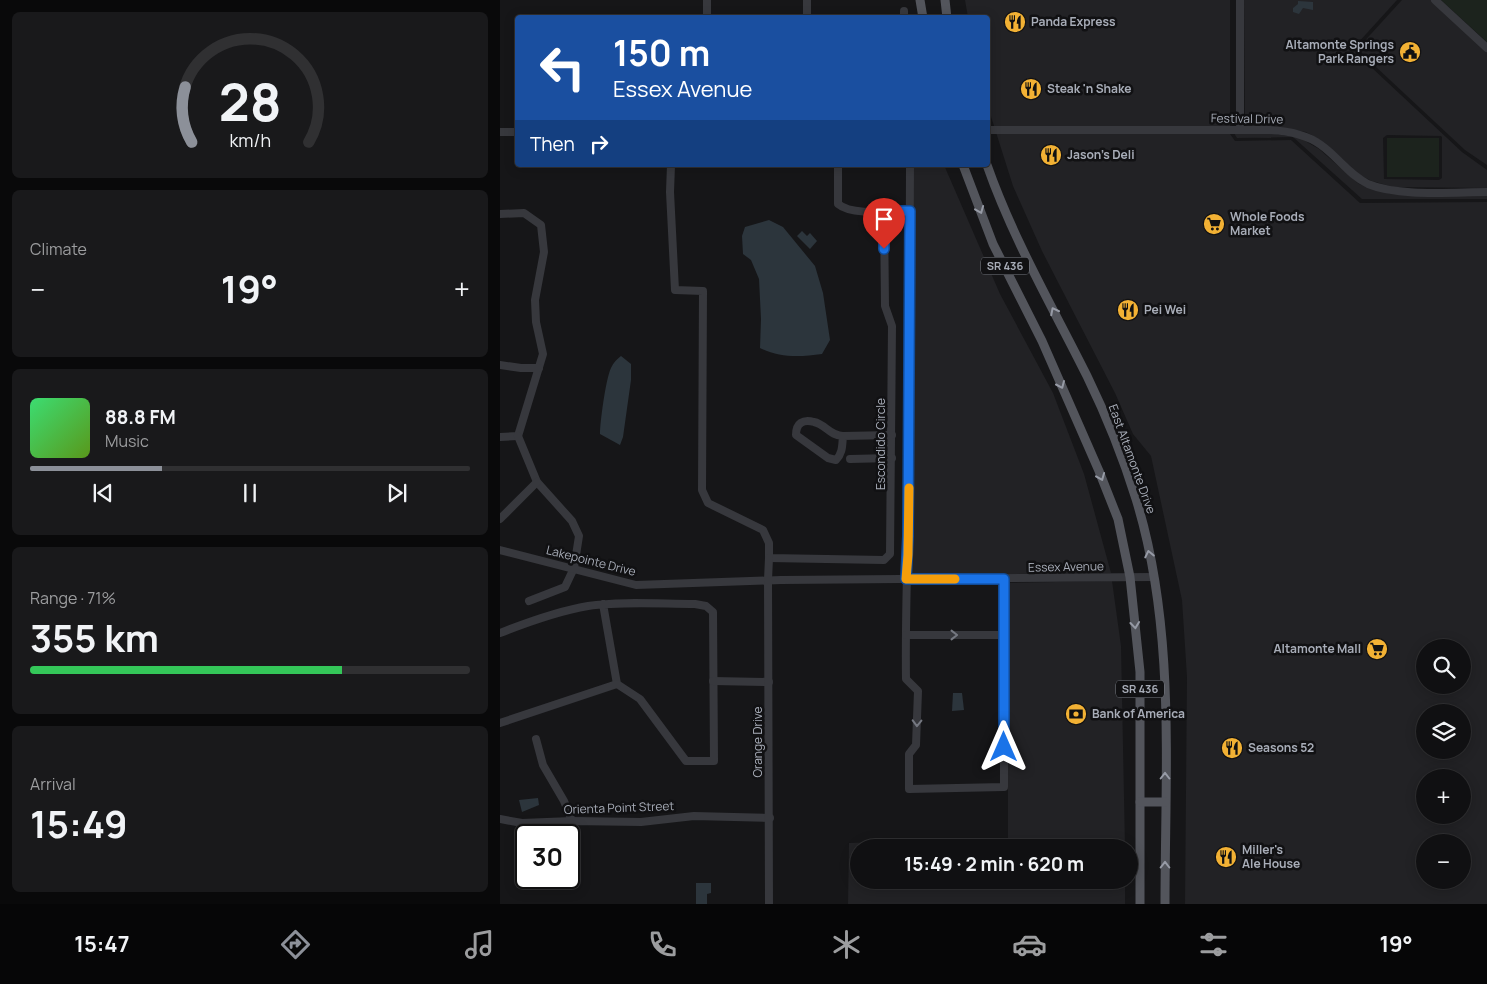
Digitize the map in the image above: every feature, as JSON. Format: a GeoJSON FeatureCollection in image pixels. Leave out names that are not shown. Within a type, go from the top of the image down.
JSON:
{"type":"FeatureCollection","features":[{"type":"Feature","properties":{"kind":"main road"},"geometry":{"type":"LineString","coordinates":[[920,0],[922,15]]}},
{"type":"Feature","properties":{"kind":"main road"},"geometry":{"type":"LineString","coordinates":[[945,0],[947,15]]}},
{"type":"Feature","properties":{"kind":"main road","name":"SR 436"},"geometry":{"type":"LineString","coordinates":[[964,167],[993,244],[1042,341],[1099,471],[1118,520],[1130,576],[1140,672],[1140,904]]}},
{"type":"Feature","properties":{"kind":"main road","name":"East Altamonte Drive"},"geometry":{"type":"LineString","coordinates":[[988,167],[999,200],[1088,378],[1135,498],[1154,577],[1161,633],[1165,692],[1165,904]]}},
{"type":"Feature","properties":{"kind":"main road"},"geometry":{"type":"LineString","coordinates":[[1140,802],[1165,802]]}},
{"type":"Feature","properties":{"kind":"street"},"geometry":{"type":"LineString","coordinates":[[707,0],[707,15]]}},
{"type":"Feature","properties":{"kind":"street"},"geometry":{"type":"LineString","coordinates":[[807,0],[807,15]]}},
{"type":"Feature","properties":{"kind":"street"},"geometry":{"type":"LineString","coordinates":[[1240,0],[1240,130]]}},
{"type":"Feature","properties":{"kind":"street"},"geometry":{"type":"LineString","coordinates":[[1436,0],[1487,48]]}},
{"type":"Feature","properties":{"kind":"street","name":"Festival Drive"},"geometry":{"type":"LineString","coordinates":[[990,130],[1270,130],[1301,134],[1322,146],[1359,179],[1370,185],[1392,191],[1487,192]]}},
{"type":"Feature","properties":{"kind":"street"},"geometry":{"type":"LineString","coordinates":[[500,132],[515,132]]}},
{"type":"Feature","properties":{"kind":"street"},"geometry":{"type":"LineString","coordinates":[[671,167],[670,192],[675,290],[703,291],[702,490],[708,503],[763,530],[768,543],[768,580]]}},
{"type":"Feature","properties":{"kind":"street"},"geometry":{"type":"LineString","coordinates":[[838,167],[838,204],[842,209],[910,211]]}},
{"type":"Feature","properties":{"kind":"street"},"geometry":{"type":"LineString","coordinates":[[910,167],[906,679],[918,690],[916,745],[909,754],[909,789],[1004,788],[1004,579]]}},
{"type":"Feature","properties":{"kind":"street","name":"Escondido Circle"},"geometry":{"type":"LineString","coordinates":[[769,558],[884,560],[890,554],[892,326],[885,306],[884,211]]}},
{"type":"Feature","properties":{"kind":"street"},"geometry":{"type":"LineString","coordinates":[[500,214],[524,213],[541,225],[544,252],[535,300],[536,322],[543,354],[518,436],[537,482],[572,520],[579,536],[574,568],[565,587],[529,601]]}},
{"type":"Feature","properties":{"kind":"street"},"geometry":{"type":"LineString","coordinates":[[500,365],[539,368]]}},
{"type":"Feature","properties":{"kind":"street"},"geometry":{"type":"LineString","coordinates":[[843,436],[840,456],[836,460],[828,458],[796,435],[797,425],[800,422],[815,422],[834,434],[843,436],[892,435]]}},
{"type":"Feature","properties":{"kind":"street"},"geometry":{"type":"LineString","coordinates":[[500,437],[518,436]]}},
{"type":"Feature","properties":{"kind":"street"},"geometry":{"type":"LineString","coordinates":[[850,459],[892,458]]}},
{"type":"Feature","properties":{"kind":"street"},"geometry":{"type":"LineString","coordinates":[[500,520],[537,482]]}},
{"type":"Feature","properties":{"kind":"street","name":"Lakepointe Drive"},"geometry":{"type":"LineString","coordinates":[[500,550],[636,585],[768,580]]}},
{"type":"Feature","properties":{"kind":"street","name":"Essex Avenue"},"geometry":{"type":"LineString","coordinates":[[768,580],[1154,577]]}},
{"type":"Feature","properties":{"kind":"street","name":"Orange Drive"},"geometry":{"type":"LineString","coordinates":[[768,580],[769,904]]}},
{"type":"Feature","properties":{"kind":"street"},"geometry":{"type":"LineString","coordinates":[[500,633],[527,622],[586,606],[603,604],[695,604],[706,606],[712,612],[714,761],[686,761],[640,699],[617,684],[603,604]]}},
{"type":"Feature","properties":{"kind":"street"},"geometry":{"type":"LineString","coordinates":[[906,635],[1004,634]]}},
{"type":"Feature","properties":{"kind":"street"},"geometry":{"type":"LineString","coordinates":[[713,681],[769,682]]}},
{"type":"Feature","properties":{"kind":"street"},"geometry":{"type":"LineString","coordinates":[[500,722],[617,684]]}},
{"type":"Feature","properties":{"kind":"street"},"geometry":{"type":"LineString","coordinates":[[536,739],[543,765],[564,801],[572,821]]}},
{"type":"Feature","properties":{"kind":"street","name":"Orienta Point Street"},"geometry":{"type":"LineString","coordinates":[[500,820],[522,823],[572,821],[641,822],[694,816],[770,818]]}},
{"type":"Feature","properties":{"kind":"shaded area"},"geometry":{"type":"Polygon","coordinates":[[[965,0],[1230,0],[1230,134],[1235,141],[1291,140],[1360,203],[1487,202],[1487,904],[1185,904],[1187,677],[1182,600],[1151,456],[1133,434],[1115,393],[1042,251],[1013,186],[990,113],[990,15],[968,15],[965,0]]]}},
{"type":"Feature","properties":{"kind":"shaded area"},"geometry":{"type":"Polygon","coordinates":[[[1244,0],[1397,0],[1357,44],[1356,53],[1462,152],[1487,170],[1487,188],[1393,187],[1361,176],[1325,143],[1306,132],[1271,126],[1245,126],[1244,0]],[[1387,135],[1383,138],[1384,179],[1439,180],[1442,178],[1441,136],[1387,135]]]}},
{"type":"Feature","properties":{"kind":"shaded area"},"geometry":{"type":"Polygon","coordinates":[[[1402,0],[1431,0],[1487,52],[1487,165],[1465,150],[1360,52],[1360,46],[1402,0]]]}},
{"type":"Feature","properties":{"kind":"shaded area"},"geometry":{"type":"Polygon","coordinates":[[[1441,0],[1487,0],[1487,42],[1441,0]]]}},
{"type":"Feature","properties":{"kind":"shaded area"},"geometry":{"type":"Polygon","coordinates":[[[1298,1],[1313,2],[1313,10],[1303,8],[1299,14],[1293,12],[1293,8],[1298,4],[1298,1]]]}},
{"type":"Feature","properties":{"kind":"shaded area"},"geometry":{"type":"Polygon","coordinates":[[[1234,133],[1270,133],[1300,138],[1319,149],[1359,184],[1391,194],[1487,196],[1487,199],[1362,199],[1293,137],[1237,138],[1234,133]]]}},
{"type":"Feature","properties":{"kind":"shaded area"},"geometry":{"type":"Polygon","coordinates":[[[1387,138],[1439,138],[1439,177],[1387,177],[1387,138]]]}},
{"type":"Feature","properties":{"kind":"shaded area"},"geometry":{"type":"Polygon","coordinates":[[[914,167],[945,167],[1000,294],[1053,393],[1084,474],[1111,573],[911,575],[914,436],[914,167]]]}},
{"type":"Feature","properties":{"kind":"shaded area"},"geometry":{"type":"Polygon","coordinates":[[[769,220],[783,227],[815,266],[823,293],[830,340],[822,354],[790,356],[775,354],[760,348],[759,279],[751,260],[743,254],[742,236],[745,227],[769,220]]]}},
{"type":"Feature","properties":{"kind":"shaded area"},"geometry":{"type":"Polygon","coordinates":[[[802,231],[807,236],[810,233],[817,241],[810,249],[797,236],[802,231]]]}},
{"type":"Feature","properties":{"kind":"shaded area"},"geometry":{"type":"Polygon","coordinates":[[[621,356],[631,364],[631,380],[623,437],[620,445],[600,434],[609,373],[613,364],[621,356]]]}},
{"type":"Feature","properties":{"kind":"shaded area"},"geometry":{"type":"Polygon","coordinates":[[[1112,581],[1121,646],[1125,839],[976,839],[1008,838],[1008,583],[1112,581]]]}},
{"type":"Feature","properties":{"kind":"shaded area"},"geometry":{"type":"Polygon","coordinates":[[[953,693],[962,693],[964,710],[952,711],[953,693]]]}},
{"type":"Feature","properties":{"kind":"shaded area"},"geometry":{"type":"Polygon","coordinates":[[[538,798],[539,805],[522,812],[519,800],[538,798]]]}},
{"type":"Feature","properties":{"kind":"shaded area"},"geometry":{"type":"Polygon","coordinates":[[[849,843],[850,889],[1125,889],[1125,904],[848,904],[849,843]]]}},
{"type":"Feature","properties":{"kind":"shaded area"},"geometry":{"type":"Polygon","coordinates":[[[696,883],[711,883],[711,893],[707,894],[707,904],[696,904],[696,883]]]}},
{"type":"Feature","properties":{"kind":"slow traffic"},"geometry":{"type":"LineString","coordinates":[[909,488],[906,579],[955,579]]}},
{"type":"Feature","properties":{"kind":"place","name":"Panda Express"},"geometry":{"type":"Point","coordinates":[1015,22]}},
{"type":"Feature","properties":{"kind":"place","name":"Altamonte Springs Park Rangers"},"geometry":{"type":"Point","coordinates":[1410,52]}},
{"type":"Feature","properties":{"kind":"place","name":"Steak 'n Shake"},"geometry":{"type":"Point","coordinates":[1031,89]}},
{"type":"Feature","properties":{"kind":"place","name":"Jason's Deli"},"geometry":{"type":"Point","coordinates":[1051,155]}},
{"type":"Feature","properties":{"kind":"place","name":"Whole Foods Market"},"geometry":{"type":"Point","coordinates":[1214,224]}},
{"type":"Feature","properties":{"kind":"place","name":"Pei Wei"},"geometry":{"type":"Point","coordinates":[1128,310]}},
{"type":"Feature","properties":{"kind":"place","name":"Altamonte Mall"},"geometry":{"type":"Point","coordinates":[1377,649]}},
{"type":"Feature","properties":{"kind":"place","name":"Bank of America"},"geometry":{"type":"Point","coordinates":[1076,714]}},
{"type":"Feature","properties":{"kind":"place","name":"Seasons 52"},"geometry":{"type":"Point","coordinates":[1232,748]}},
{"type":"Feature","properties":{"kind":"place","name":"Miller's Ale House"},"geometry":{"type":"Point","coordinates":[1226,857]}},
{"type":"Feature","properties":{"kind":"route"},"geometry":{"type":"LineString","coordinates":[[884,249],[884,211],[910,211],[908,555],[906,579],[1004,579],[1004,747]]}}]}
